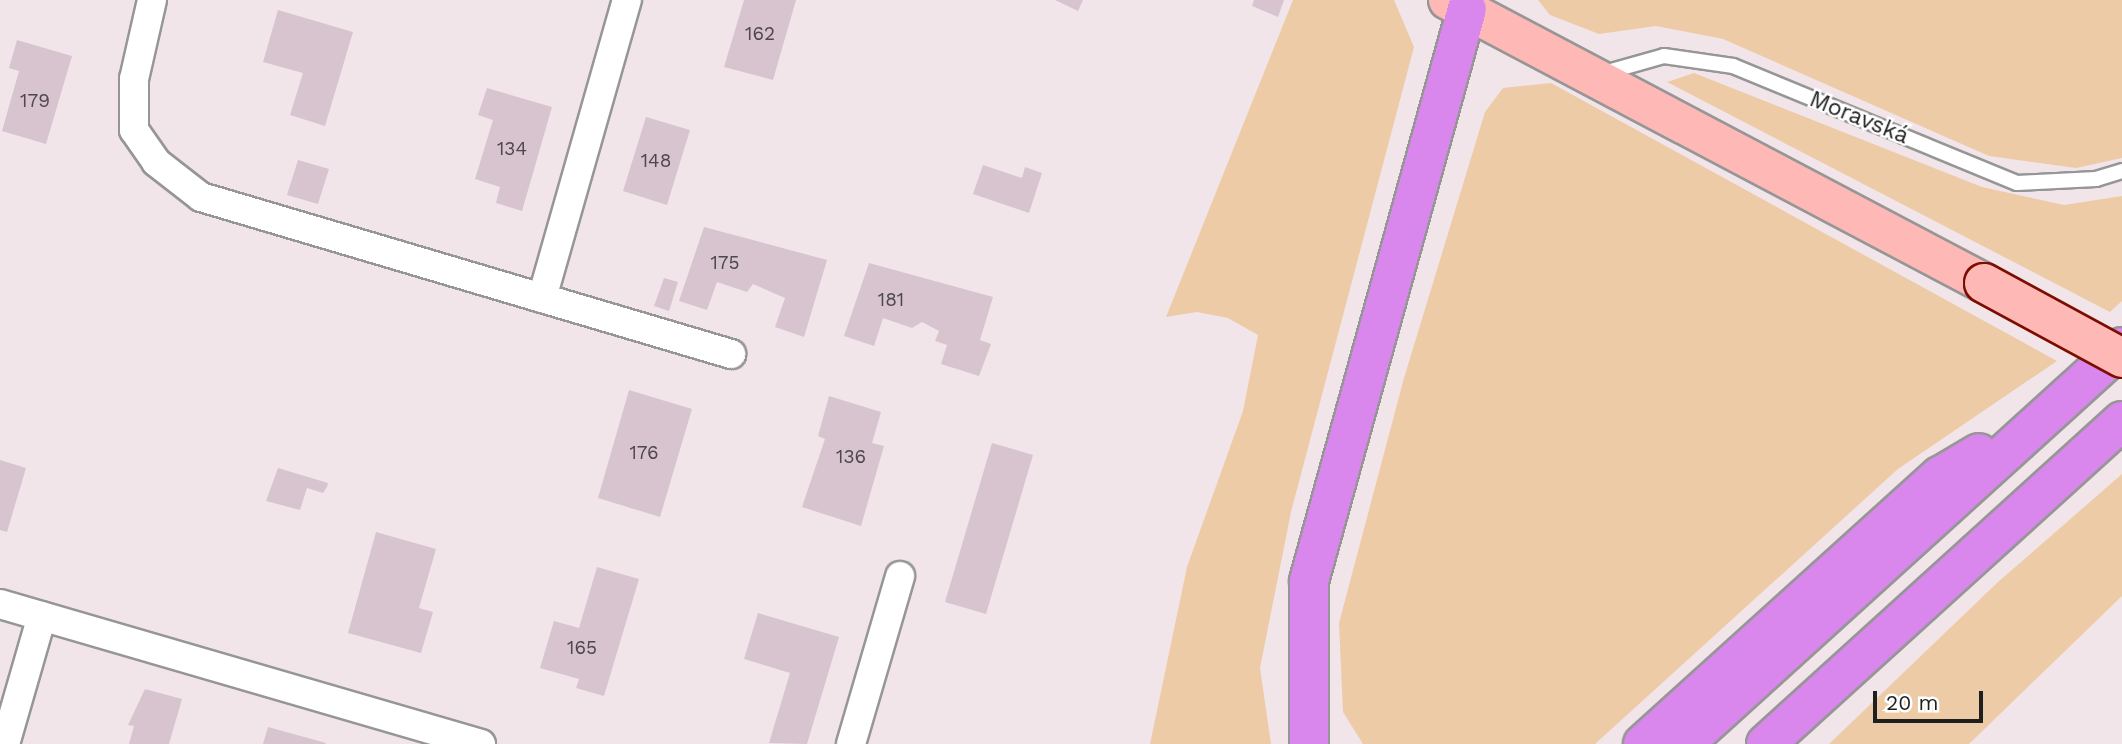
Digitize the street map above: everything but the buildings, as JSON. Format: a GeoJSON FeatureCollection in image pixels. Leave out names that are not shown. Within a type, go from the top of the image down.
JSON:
{"type":"FeatureCollection","features":[{"type":"Feature","properties":{"kind":"highway"},"geometry":{"type":"LineString","coordinates":[[1309,744],[1305,690],[1309,581],[1461,3]]}},
{"type":"Feature","properties":{"kind":"highway"},"geometry":{"type":"LineString","coordinates":[[1684,744],[2122,347]]}},
{"type":"Feature","properties":{"kind":"highway"},"geometry":{"type":"LineString","coordinates":[[1643,744],[1940,476],[2056,407]]}},
{"type":"Feature","properties":{"kind":"highway"},"geometry":{"type":"LineString","coordinates":[[1766,744],[2122,421]]}},
{"type":"Feature","properties":{"kind":"highway"},"geometry":{"type":"LineString","coordinates":[[1305,690],[1336,744]]}},
{"type":"Feature","properties":{"kind":"street"},"geometry":{"type":"LineString","coordinates":[[152,0],[134,79],[134,130],[174,176],[201,197],[731,354]]}},
{"type":"Feature","properties":{"kind":"street"},"geometry":{"type":"LineString","coordinates":[[542,298],[627,0]]}},
{"type":"Feature","properties":{"kind":"street"},"geometry":{"type":"LineString","coordinates":[[1461,3],[2122,358]]}},
{"type":"Feature","properties":{"kind":"street"},"geometry":{"type":"LineString","coordinates":[[851,744],[900,576]]}},
{"type":"Feature","properties":{"kind":"street"},"geometry":{"type":"LineString","coordinates":[[0,604],[408,734],[481,744]]}},
{"type":"Feature","properties":{"kind":"street"},"geometry":{"type":"LineString","coordinates":[[5,744],[42,616]]}},
{"type":"Feature","properties":{"kind":"lane","name":"Moravská"},"geometry":{"type":"LineString","coordinates":[[1595,76],[1664,56],[1733,66],[2017,183],[2096,179],[2122,171]]}},
{"type":"Feature","properties":{"kind":"shaded area"},"geometry":{"type":"Polygon","coordinates":[[[1293,0],[1394,0],[1414,47],[1291,512],[1260,668],[1271,744],[1150,744],[1187,567],[1243,411],[1258,335],[1228,318],[1197,312],[1166,317],[1293,0]]]}},
{"type":"Feature","properties":{"kind":"shaded area"},"geometry":{"type":"Polygon","coordinates":[[[1538,0],[2122,0],[2122,158],[2076,168],[1989,156],[1723,39],[1656,26],[1599,34],[1550,15],[1538,0]]]}},
{"type":"Feature","properties":{"kind":"shaded area"},"geometry":{"type":"Polygon","coordinates":[[[1694,73],[1982,187],[2064,205],[2122,196],[2122,301],[2110,312],[1667,82],[1694,73]]]}},
{"type":"Feature","properties":{"kind":"shaded area"},"geometry":{"type":"Polygon","coordinates":[[[1551,83],[2057,361],[1898,469],[1595,744],[1363,744],[1343,712],[1339,623],[1404,378],[1485,112],[1503,88],[1551,83]]]}},
{"type":"Feature","properties":{"kind":"shaded area"},"geometry":{"type":"Polygon","coordinates":[[[2122,474],[2122,596],[1969,744],[1829,744],[1998,582],[2122,474]]]}}]}
